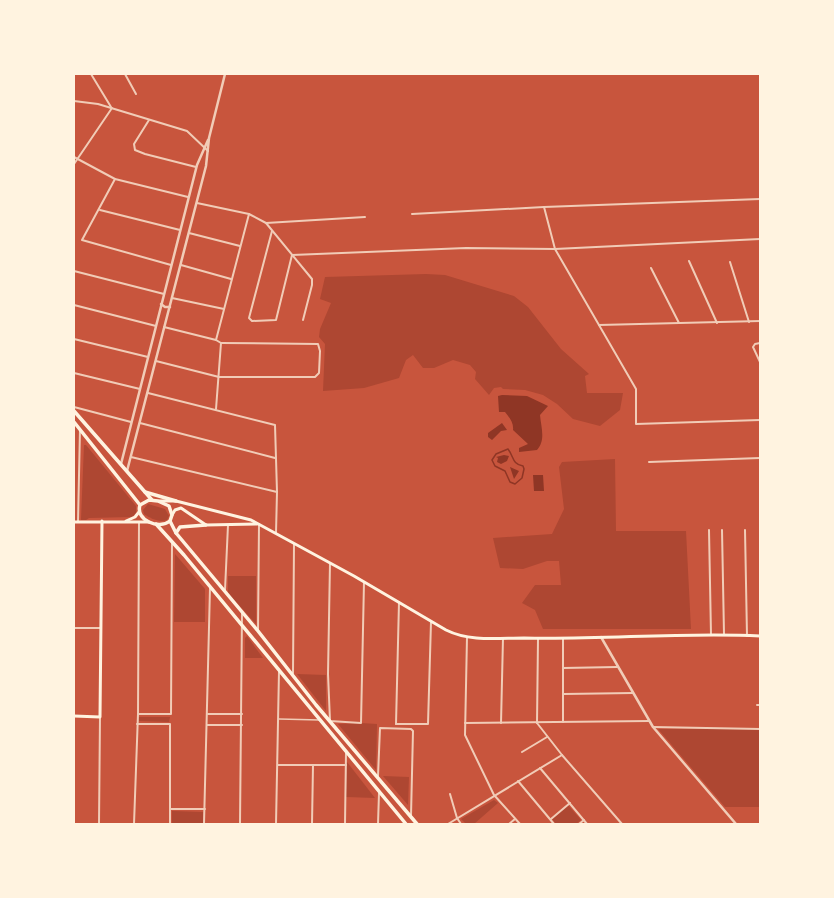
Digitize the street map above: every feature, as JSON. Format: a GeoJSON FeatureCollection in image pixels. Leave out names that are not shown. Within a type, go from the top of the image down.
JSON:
{"type":"FeatureCollection","features":[{"type":"Feature","properties":{"kind":"main road"},"geometry":{"type":"LineString","coordinates":[[74,410],[152,500]]}},
{"type":"Feature","properties":{"kind":"main road"},"geometry":{"type":"LineString","coordinates":[[74,422],[125,484],[140,505]]}},
{"type":"Feature","properties":{"kind":"main road"},"geometry":{"type":"LineString","coordinates":[[111,467],[112,462],[117,460]]}},
{"type":"Feature","properties":{"kind":"main road"},"geometry":{"type":"LineString","coordinates":[[125,484],[129,483],[133,479]]}},
{"type":"Feature","properties":{"kind":"main road"},"geometry":{"type":"LineString","coordinates":[[144,492],[237,516],[259,524],[364,582],[431,622],[455,634],[467,637],[563,638],[711,635],[760,636]]}},
{"type":"Feature","properties":{"kind":"main road"},"geometry":{"type":"LineString","coordinates":[[124,522],[135,517],[139,512],[140,505],[145,501],[176,501]]}},
{"type":"Feature","properties":{"kind":"main road"},"geometry":{"type":"LineString","coordinates":[[158,501],[169,506],[172,514]]}},
{"type":"Feature","properties":{"kind":"main road"},"geometry":{"type":"LineString","coordinates":[[206,525],[183,508],[175,510],[170,521],[176,533],[258,631],[330,721],[417,824]]}},
{"type":"Feature","properties":{"kind":"main road"},"geometry":{"type":"LineString","coordinates":[[139,512],[144,519],[156,524],[165,524],[170,521]]}},
{"type":"Feature","properties":{"kind":"main road"},"geometry":{"type":"LineString","coordinates":[[74,716],[100,717],[102,521]]}},
{"type":"Feature","properties":{"kind":"main road"},"geometry":{"type":"LineString","coordinates":[[74,522],[151,522]]}},
{"type":"Feature","properties":{"kind":"main road"},"geometry":{"type":"LineString","coordinates":[[156,524],[406,824]]}},
{"type":"Feature","properties":{"kind":"main road"},"geometry":{"type":"LineString","coordinates":[[176,533],[180,527],[259,524]]}},
{"type":"Feature","properties":{"kind":"main road"},"geometry":{"type":"LineString","coordinates":[[321,722],[330,721]]}},
{"type":"Feature","properties":{"kind":"street"},"geometry":{"type":"LineString","coordinates":[[92,74],[112,108]]}},
{"type":"Feature","properties":{"kind":"street"},"geometry":{"type":"LineString","coordinates":[[125,74],[136,94]]}},
{"type":"Feature","properties":{"kind":"street"},"geometry":{"type":"LineString","coordinates":[[127,471],[206,166],[209,138],[225,74]]}},
{"type":"Feature","properties":{"kind":"street"},"geometry":{"type":"LineString","coordinates":[[74,101],[112,108],[187,131],[208,151]]}},
{"type":"Feature","properties":{"kind":"street"},"geometry":{"type":"LineString","coordinates":[[74,164],[75,158],[112,108]]}},
{"type":"Feature","properties":{"kind":"street"},"geometry":{"type":"LineString","coordinates":[[149,120],[134,147],[137,152],[196,167]]}},
{"type":"Feature","properties":{"kind":"street"},"geometry":{"type":"LineString","coordinates":[[120,464],[132,422],[196,167],[209,138]]}},
{"type":"Feature","properties":{"kind":"street"},"geometry":{"type":"LineString","coordinates":[[75,158],[115,180],[188,197]]}},
{"type":"Feature","properties":{"kind":"street"},"geometry":{"type":"LineString","coordinates":[[115,180],[100,210],[82,240],[171,265]]}},
{"type":"Feature","properties":{"kind":"street"},"geometry":{"type":"LineString","coordinates":[[412,214],[544,207],[760,199]]}},
{"type":"Feature","properties":{"kind":"street"},"geometry":{"type":"LineString","coordinates":[[196,203],[249,214],[266,223],[312,281],[303,320]]}},
{"type":"Feature","properties":{"kind":"street"},"geometry":{"type":"LineString","coordinates":[[544,207],[555,249],[636,389],[636,424],[760,420]]}},
{"type":"Feature","properties":{"kind":"street"},"geometry":{"type":"LineString","coordinates":[[100,210],[180,230]]}},
{"type":"Feature","properties":{"kind":"street"},"geometry":{"type":"LineString","coordinates":[[216,340],[249,214]]}},
{"type":"Feature","properties":{"kind":"street"},"geometry":{"type":"LineString","coordinates":[[266,223],[365,217]]}},
{"type":"Feature","properties":{"kind":"street"},"geometry":{"type":"LineString","coordinates":[[272,230],[249,318],[252,321],[276,320],[292,255]]}},
{"type":"Feature","properties":{"kind":"street"},"geometry":{"type":"LineString","coordinates":[[189,233],[240,246]]}},
{"type":"Feature","properties":{"kind":"street"},"geometry":{"type":"LineString","coordinates":[[292,255],[466,248],[555,249],[760,239]]}},
{"type":"Feature","properties":{"kind":"street"},"geometry":{"type":"LineString","coordinates":[[689,261],[718,323]]}},
{"type":"Feature","properties":{"kind":"street"},"geometry":{"type":"LineString","coordinates":[[730,262],[749,322]]}},
{"type":"Feature","properties":{"kind":"street"},"geometry":{"type":"LineString","coordinates":[[180,265],[232,279]]}},
{"type":"Feature","properties":{"kind":"street"},"geometry":{"type":"LineString","coordinates":[[651,268],[679,323]]}},
{"type":"Feature","properties":{"kind":"street"},"geometry":{"type":"LineString","coordinates":[[74,271],[164,294]]}},
{"type":"Feature","properties":{"kind":"street"},"geometry":{"type":"LineString","coordinates":[[172,298],[224,309]]}},
{"type":"Feature","properties":{"kind":"street"},"geometry":{"type":"LineString","coordinates":[[161,304],[165,307],[170,307]]}},
{"type":"Feature","properties":{"kind":"street"},"geometry":{"type":"LineString","coordinates":[[74,305],[156,326]]}},
{"type":"Feature","properties":{"kind":"street"},"geometry":{"type":"LineString","coordinates":[[159,314],[164,313],[167,316]]}},
{"type":"Feature","properties":{"kind":"street"},"geometry":{"type":"LineString","coordinates":[[599,325],[760,321]]}},
{"type":"Feature","properties":{"kind":"street"},"geometry":{"type":"LineString","coordinates":[[156,361],[219,377],[315,377],[318,375],[319,347],[316,344],[221,343],[216,340],[164,327]]}},
{"type":"Feature","properties":{"kind":"street"},"geometry":{"type":"LineString","coordinates":[[74,339],[148,357]]}},
{"type":"Feature","properties":{"kind":"street"},"geometry":{"type":"LineString","coordinates":[[216,409],[221,343]]}},
{"type":"Feature","properties":{"kind":"street"},"geometry":{"type":"LineString","coordinates":[[760,343],[755,344],[753,347],[760,362]]}},
{"type":"Feature","properties":{"kind":"street"},"geometry":{"type":"LineString","coordinates":[[74,373],[140,389]]}},
{"type":"Feature","properties":{"kind":"street"},"geometry":{"type":"LineString","coordinates":[[148,393],[275,425],[277,492],[276,533]]}},
{"type":"Feature","properties":{"kind":"street"},"geometry":{"type":"LineString","coordinates":[[74,407],[132,422]]}},
{"type":"Feature","properties":{"kind":"street"},"geometry":{"type":"LineString","coordinates":[[140,423],[275,458]]}},
{"type":"Feature","properties":{"kind":"street"},"geometry":{"type":"LineString","coordinates":[[78,522],[80,428]]}},
{"type":"Feature","properties":{"kind":"street"},"geometry":{"type":"LineString","coordinates":[[131,457],[277,492]]}},
{"type":"Feature","properties":{"kind":"street"},"geometry":{"type":"LineString","coordinates":[[649,462],[760,458]]}},
{"type":"Feature","properties":{"kind":"street"},"geometry":{"type":"LineString","coordinates":[[134,824],[138,714],[139,522]]}},
{"type":"Feature","properties":{"kind":"street"},"geometry":{"type":"LineString","coordinates":[[258,631],[259,524]]}},
{"type":"Feature","properties":{"kind":"street"},"geometry":{"type":"LineString","coordinates":[[225,591],[228,525]]}},
{"type":"Feature","properties":{"kind":"street"},"geometry":{"type":"LineString","coordinates":[[709,530],[711,635]]}},
{"type":"Feature","properties":{"kind":"street"},"geometry":{"type":"LineString","coordinates":[[722,530],[724,636]]}},
{"type":"Feature","properties":{"kind":"street"},"geometry":{"type":"LineString","coordinates":[[745,530],[747,636]]}},
{"type":"Feature","properties":{"kind":"street"},"geometry":{"type":"LineString","coordinates":[[138,714],[171,714],[172,542]]}},
{"type":"Feature","properties":{"kind":"street"},"geometry":{"type":"LineString","coordinates":[[292,675],[294,543]]}},
{"type":"Feature","properties":{"kind":"street"},"geometry":{"type":"LineString","coordinates":[[330,563],[328,674],[330,721],[361,723],[364,582]]}},
{"type":"Feature","properties":{"kind":"street"},"geometry":{"type":"LineString","coordinates":[[204,824],[210,588]]}},
{"type":"Feature","properties":{"kind":"street"},"geometry":{"type":"LineString","coordinates":[[398,727],[396,724],[399,602]]}},
{"type":"Feature","properties":{"kind":"street"},"geometry":{"type":"LineString","coordinates":[[240,824],[242,613]]}},
{"type":"Feature","properties":{"kind":"street"},"geometry":{"type":"LineString","coordinates":[[396,724],[428,724],[431,622]]}},
{"type":"Feature","properties":{"kind":"street"},"geometry":{"type":"LineString","coordinates":[[74,628],[101,628]]}},
{"type":"Feature","properties":{"kind":"street"},"geometry":{"type":"LineString","coordinates":[[467,637],[465,735],[494,795],[520,824]]}},
{"type":"Feature","properties":{"kind":"street"},"geometry":{"type":"LineString","coordinates":[[601,637],[649,721],[736,824]]}},
{"type":"Feature","properties":{"kind":"street"},"geometry":{"type":"LineString","coordinates":[[501,723],[504,638]]}},
{"type":"Feature","properties":{"kind":"street"},"geometry":{"type":"LineString","coordinates":[[538,638],[537,723],[562,755],[621,823],[617,824]]}},
{"type":"Feature","properties":{"kind":"street"},"geometry":{"type":"LineString","coordinates":[[563,638],[563,722]]}},
{"type":"Feature","properties":{"kind":"street"},"geometry":{"type":"LineString","coordinates":[[563,668],[617,667]]}},
{"type":"Feature","properties":{"kind":"street"},"geometry":{"type":"LineString","coordinates":[[276,824],[280,672]]}},
{"type":"Feature","properties":{"kind":"street"},"geometry":{"type":"LineString","coordinates":[[564,694],[633,694]]}},
{"type":"Feature","properties":{"kind":"street"},"geometry":{"type":"LineString","coordinates":[[207,714],[242,714]]}},
{"type":"Feature","properties":{"kind":"street"},"geometry":{"type":"LineString","coordinates":[[99,824],[100,717]]}},
{"type":"Feature","properties":{"kind":"street"},"geometry":{"type":"LineString","coordinates":[[279,719],[321,722]]}},
{"type":"Feature","properties":{"kind":"street"},"geometry":{"type":"LineString","coordinates":[[465,723],[649,721]]}},
{"type":"Feature","properties":{"kind":"street"},"geometry":{"type":"LineString","coordinates":[[137,724],[170,724],[170,824]]}},
{"type":"Feature","properties":{"kind":"street"},"geometry":{"type":"LineString","coordinates":[[207,725],[242,725]]}},
{"type":"Feature","properties":{"kind":"street"},"geometry":{"type":"LineString","coordinates":[[653,726],[760,729]]}},
{"type":"Feature","properties":{"kind":"street"},"geometry":{"type":"LineString","coordinates":[[378,776],[379,731],[382,727],[411,728],[413,731],[411,817]]}},
{"type":"Feature","properties":{"kind":"street"},"geometry":{"type":"LineString","coordinates":[[522,752],[547,737]]}},
{"type":"Feature","properties":{"kind":"street"},"geometry":{"type":"LineString","coordinates":[[345,824],[346,753]]}},
{"type":"Feature","properties":{"kind":"street"},"geometry":{"type":"LineString","coordinates":[[448,824],[562,755]]}},
{"type":"Feature","properties":{"kind":"street"},"geometry":{"type":"LineString","coordinates":[[278,765],[346,765]]}},
{"type":"Feature","properties":{"kind":"street"},"geometry":{"type":"LineString","coordinates":[[312,824],[313,765]]}},
{"type":"Feature","properties":{"kind":"street"},"geometry":{"type":"LineString","coordinates":[[540,768],[587,824]]}},
{"type":"Feature","properties":{"kind":"street"},"geometry":{"type":"LineString","coordinates":[[518,781],[554,824]]}},
{"type":"Feature","properties":{"kind":"street"},"geometry":{"type":"LineString","coordinates":[[378,824],[379,791]]}},
{"type":"Feature","properties":{"kind":"street"},"geometry":{"type":"LineString","coordinates":[[450,794],[457,818],[461,824]]}},
{"type":"Feature","properties":{"kind":"street"},"geometry":{"type":"LineString","coordinates":[[551,820],[570,803]]}},
{"type":"Feature","properties":{"kind":"street"},"geometry":{"type":"LineString","coordinates":[[170,809],[205,809]]}},
{"type":"Feature","properties":{"kind":"street"},"geometry":{"type":"LineString","coordinates":[[509,824],[515,819]]}},
{"type":"Feature","properties":{"kind":"street"},"geometry":{"type":"LineString","coordinates":[[579,824],[584,820]]}},
{"type":"Feature","properties":{"kind":"shaded area"},"geometry":{"type":"Polygon","coordinates":[[[426,274],[445,275],[514,296],[528,307],[561,349],[589,374],[585,376],[587,393],[623,393],[620,410],[600,426],[573,419],[557,404],[543,395],[525,390],[503,389],[501,387],[494,388],[489,395],[475,379],[476,372],[470,365],[453,360],[434,368],[423,368],[413,355],[406,360],[399,378],[364,388],[323,391],[325,344],[319,337],[320,329],[331,303],[320,299],[325,277],[426,274]]]}},
{"type":"Feature","properties":{"kind":"shaded area"},"geometry":{"type":"Polygon","coordinates":[[[498,396],[527,396],[548,406],[540,415],[542,438],[540,446],[537,450],[519,452],[519,448],[528,444],[513,430],[510,418],[505,412],[499,412],[498,396]]]}},
{"type":"Feature","properties":{"kind":"shaded area"},"geometry":{"type":"Polygon","coordinates":[[[502,423],[507,430],[501,431],[492,440],[488,437],[488,433],[502,423]]]}},
{"type":"Feature","properties":{"kind":"shaded area"},"geometry":{"type":"Polygon","coordinates":[[[84,445],[86,445],[136,506],[136,513],[132,517],[89,518],[86,520],[81,520],[84,445]]]}},
{"type":"Feature","properties":{"kind":"shaded area"},"geometry":{"type":"Polygon","coordinates":[[[504,455],[509,456],[507,461],[501,464],[497,462],[498,458],[496,457],[504,455]]]}},
{"type":"Feature","properties":{"kind":"shaded area"},"geometry":{"type":"Polygon","coordinates":[[[615,459],[616,531],[686,531],[691,629],[543,629],[535,610],[522,603],[535,585],[561,585],[559,561],[547,561],[523,569],[500,568],[493,538],[552,534],[564,509],[559,467],[562,462],[615,459]]]}},
{"type":"Feature","properties":{"kind":"shaded area"},"geometry":{"type":"Polygon","coordinates":[[[510,467],[519,471],[514,479],[510,467]]]}},
{"type":"Feature","properties":{"kind":"shaded area"},"geometry":{"type":"Polygon","coordinates":[[[533,475],[543,475],[544,491],[534,491],[533,475]]]}},
{"type":"Feature","properties":{"kind":"shaded area"},"geometry":{"type":"Polygon","coordinates":[[[148,504],[165,509],[169,516],[167,520],[158,520],[144,514],[143,510],[148,504]]]}},
{"type":"Feature","properties":{"kind":"shaded area"},"geometry":{"type":"Polygon","coordinates":[[[175,554],[205,589],[205,622],[174,622],[175,554]]]}},
{"type":"Feature","properties":{"kind":"shaded area"},"geometry":{"type":"Polygon","coordinates":[[[228,576],[256,576],[256,624],[228,593],[228,576]]]}},
{"type":"Feature","properties":{"kind":"shaded area"},"geometry":{"type":"Polygon","coordinates":[[[247,636],[263,658],[245,658],[245,638],[247,636]]]}},
{"type":"Feature","properties":{"kind":"shaded area"},"geometry":{"type":"Polygon","coordinates":[[[297,674],[326,675],[326,711],[297,674]]]}},
{"type":"Feature","properties":{"kind":"shaded area"},"geometry":{"type":"Polygon","coordinates":[[[139,717],[170,717],[169,722],[139,721],[139,717]]]}},
{"type":"Feature","properties":{"kind":"shaded area"},"geometry":{"type":"Polygon","coordinates":[[[338,724],[377,724],[376,770],[338,724]]]}},
{"type":"Feature","properties":{"kind":"shaded area"},"geometry":{"type":"Polygon","coordinates":[[[658,729],[760,729],[760,807],[725,807],[658,729]]]}},
{"type":"Feature","properties":{"kind":"shaded area"},"geometry":{"type":"Polygon","coordinates":[[[347,762],[375,798],[346,797],[347,762]]]}},
{"type":"Feature","properties":{"kind":"shaded area"},"geometry":{"type":"Polygon","coordinates":[[[383,776],[409,777],[408,805],[383,776]]]}},
{"type":"Feature","properties":{"kind":"shaded area"},"geometry":{"type":"Polygon","coordinates":[[[494,800],[498,803],[474,824],[466,824],[461,819],[494,800]]]}},
{"type":"Feature","properties":{"kind":"shaded area"},"geometry":{"type":"Polygon","coordinates":[[[568,805],[581,820],[576,824],[556,824],[552,819],[568,805]]]}},
{"type":"Feature","properties":{"kind":"shaded area"},"geometry":{"type":"Polygon","coordinates":[[[172,811],[203,812],[203,824],[172,824],[172,811]]]}},
{"type":"Feature","properties":{"kind":"waterway"},"geometry":{"type":"LineString","coordinates":[[508,449],[515,462],[523,466],[524,469],[522,478],[515,484],[510,482],[505,471],[495,466],[492,460],[496,454],[508,449]]}}]}
